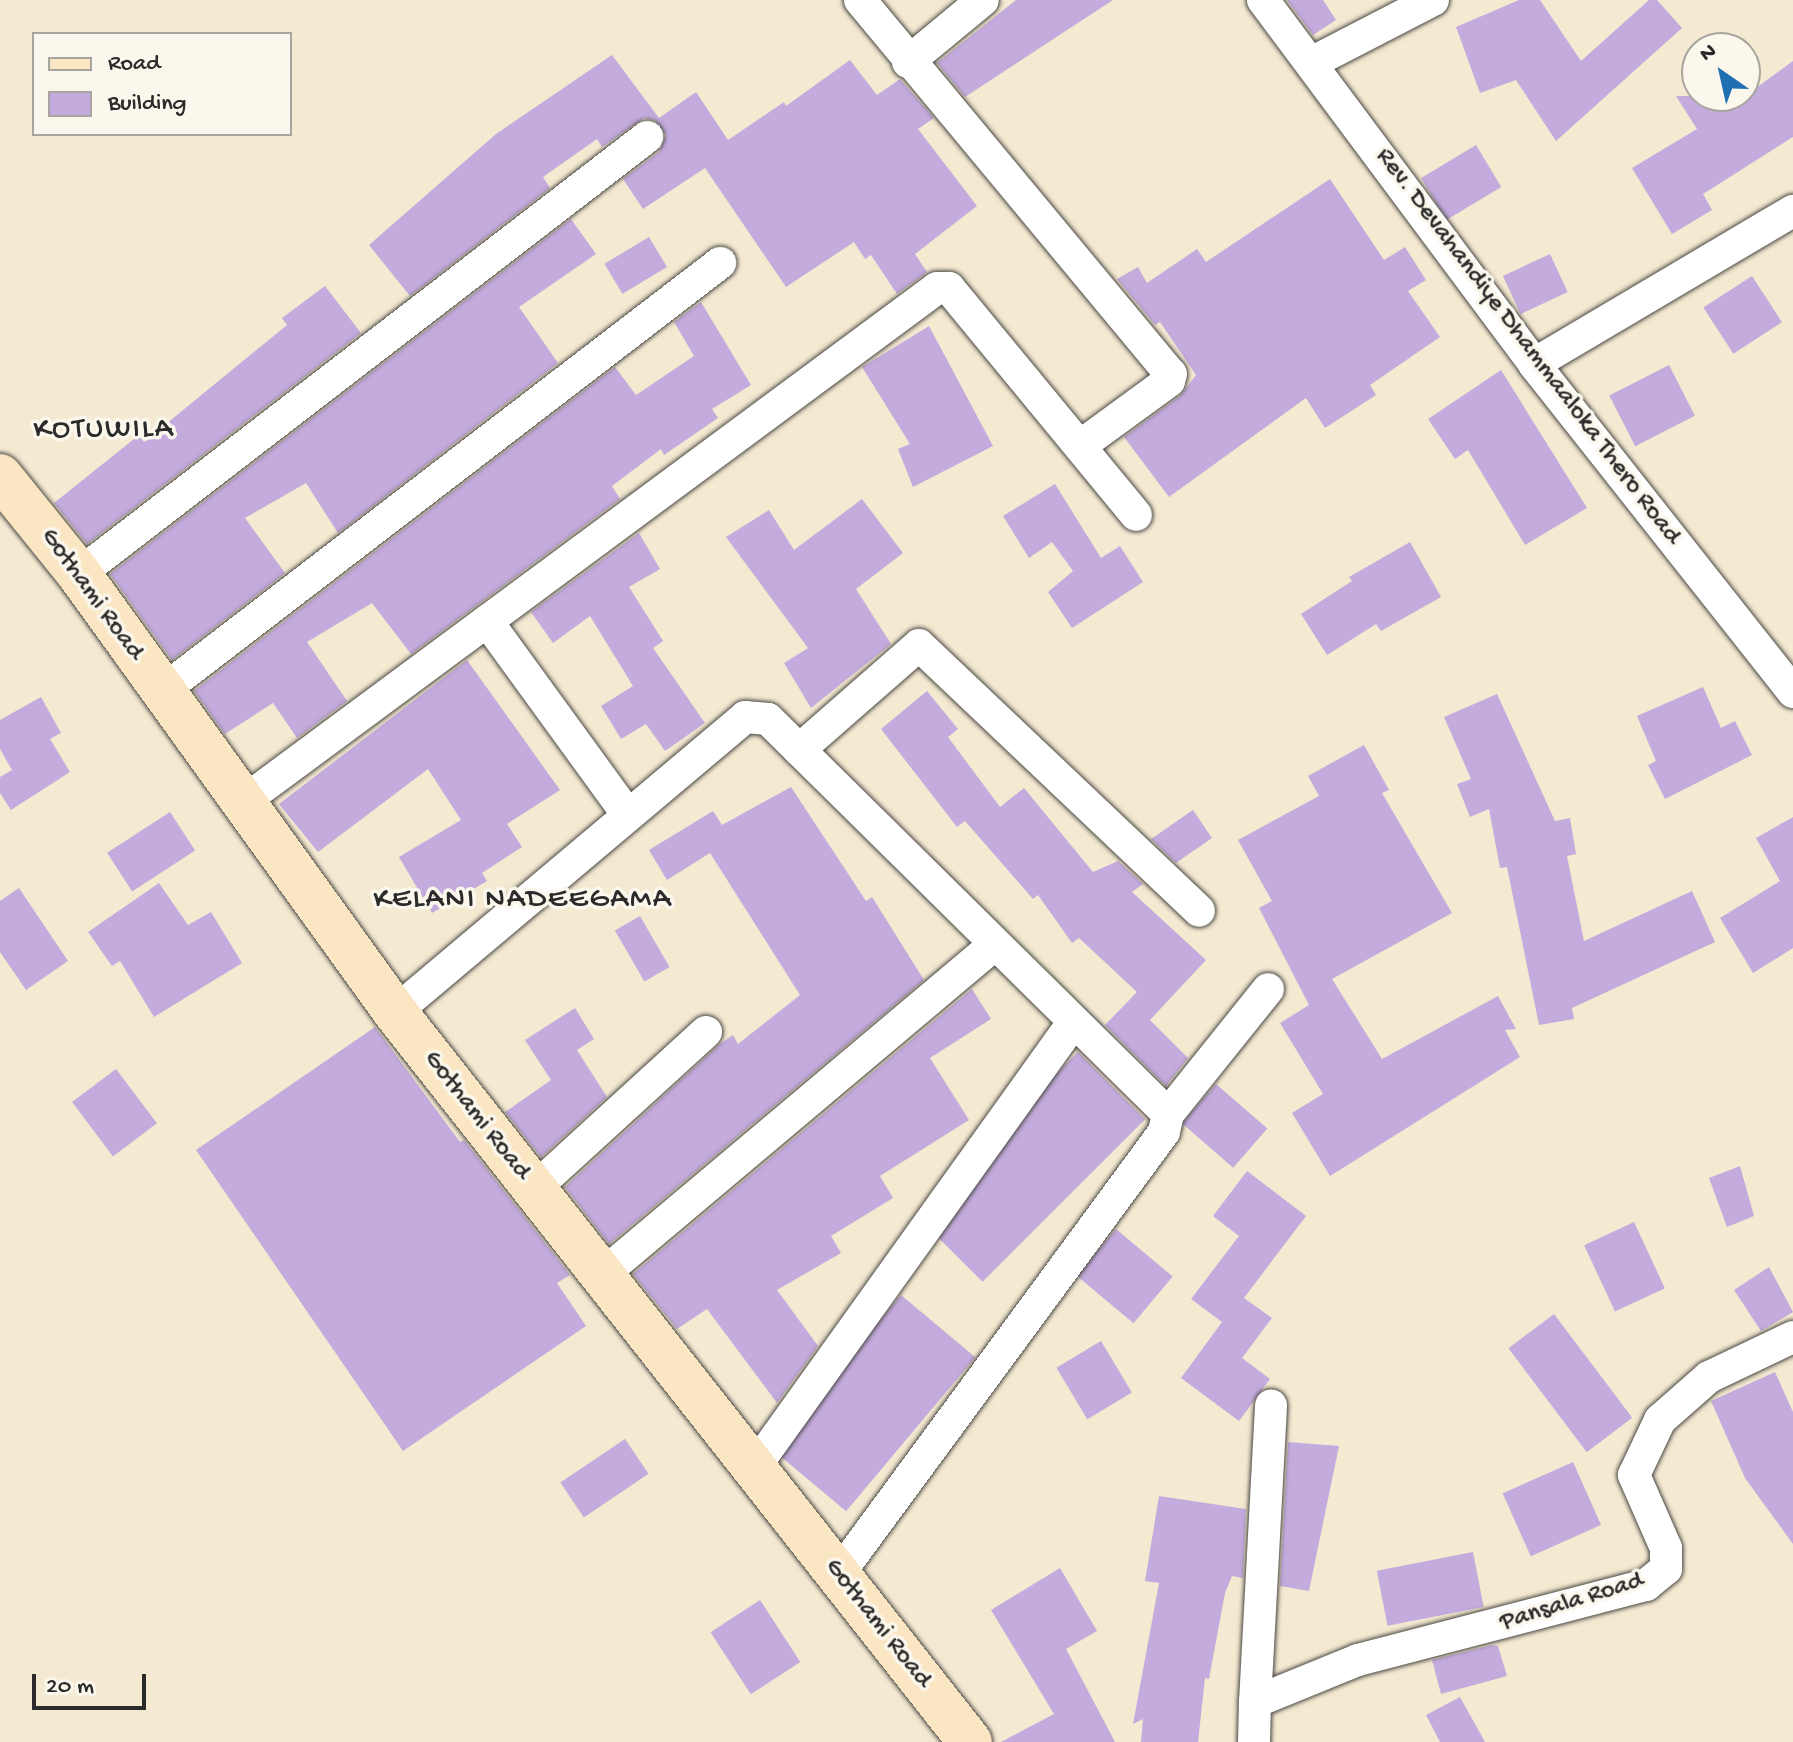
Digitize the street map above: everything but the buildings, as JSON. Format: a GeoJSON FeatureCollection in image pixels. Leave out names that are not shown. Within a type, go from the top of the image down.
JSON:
{"type":"FeatureCollection","features":[{"type":"Feature","properties":{"kind":"street"},"geometry":{"type":"LineString","coordinates":[[860,0],[908,62],[1171,374],[1169,381],[1080,446]]}},
{"type":"Feature","properties":{"kind":"street"},"geometry":{"type":"LineString","coordinates":[[908,62],[983,0]]}},
{"type":"Feature","properties":{"kind":"street","name":"Rev. Devahandiye Dhammaaloka Thero Road"},"geometry":{"type":"LineString","coordinates":[[1263,0],[1313,62],[1534,364],[1793,692]]}},
{"type":"Feature","properties":{"kind":"street"},"geometry":{"type":"LineString","coordinates":[[1313,62],[1433,0]]}},
{"type":"Feature","properties":{"kind":"street"},"geometry":{"type":"LineString","coordinates":[[79,574],[647,137]]}},
{"type":"Feature","properties":{"kind":"street"},"geometry":{"type":"LineString","coordinates":[[1534,364],[1793,211]]}},
{"type":"Feature","properties":{"kind":"street"},"geometry":{"type":"LineString","coordinates":[[161,692],[720,263]]}},
{"type":"Feature","properties":{"kind":"street"},"geometry":{"type":"LineString","coordinates":[[240,804],[937,288],[949,288],[1136,515]]}},
{"type":"Feature","properties":{"kind":"street","name":"Gothami Road"},"geometry":{"type":"LineString","coordinates":[[0,476],[79,574],[240,804],[395,1012],[970,1742]]}},
{"type":"Feature","properties":{"kind":"street"},"geometry":{"type":"LineString","coordinates":[[487,621],[628,815]]}},
{"type":"Feature","properties":{"kind":"street"},"geometry":{"type":"LineString","coordinates":[[799,750],[919,645],[1199,911]]}},
{"type":"Feature","properties":{"kind":"street"},"geometry":{"type":"LineString","coordinates":[[395,1012],[745,717],[768,719],[1072,1024],[1168,1114]]}},
{"type":"Feature","properties":{"kind":"street"},"geometry":{"type":"LineString","coordinates":[[602,1275],[994,945]]}},
{"type":"Feature","properties":{"kind":"street"},"geometry":{"type":"LineString","coordinates":[[838,1575],[1164,1132],[1168,1114],[1268,989]]}},
{"type":"Feature","properties":{"kind":"street"},"geometry":{"type":"LineString","coordinates":[[754,1468],[1072,1024]]}},
{"type":"Feature","properties":{"kind":"street"},"geometry":{"type":"LineString","coordinates":[[534,1189],[706,1032]]}},
{"type":"Feature","properties":{"kind":"street","name":"Pansala Road"},"geometry":{"type":"LineString","coordinates":[[1255,1702],[1358,1660],[1646,1585],[1666,1569],[1666,1548],[1634,1475],[1660,1420],[1709,1377],[1793,1337]]}},
{"type":"Feature","properties":{"kind":"street"},"geometry":{"type":"LineString","coordinates":[[1254,1742],[1271,1405]]}},
{"type":"Feature","properties":{"kind":"district","name":"KOTUWILA"},"geometry":{"type":"Point","coordinates":[104,431]}},
{"type":"Feature","properties":{"kind":"district","name":"KELANI NADEEGAMA"},"geometry":{"type":"Point","coordinates":[523,901]}}]}
